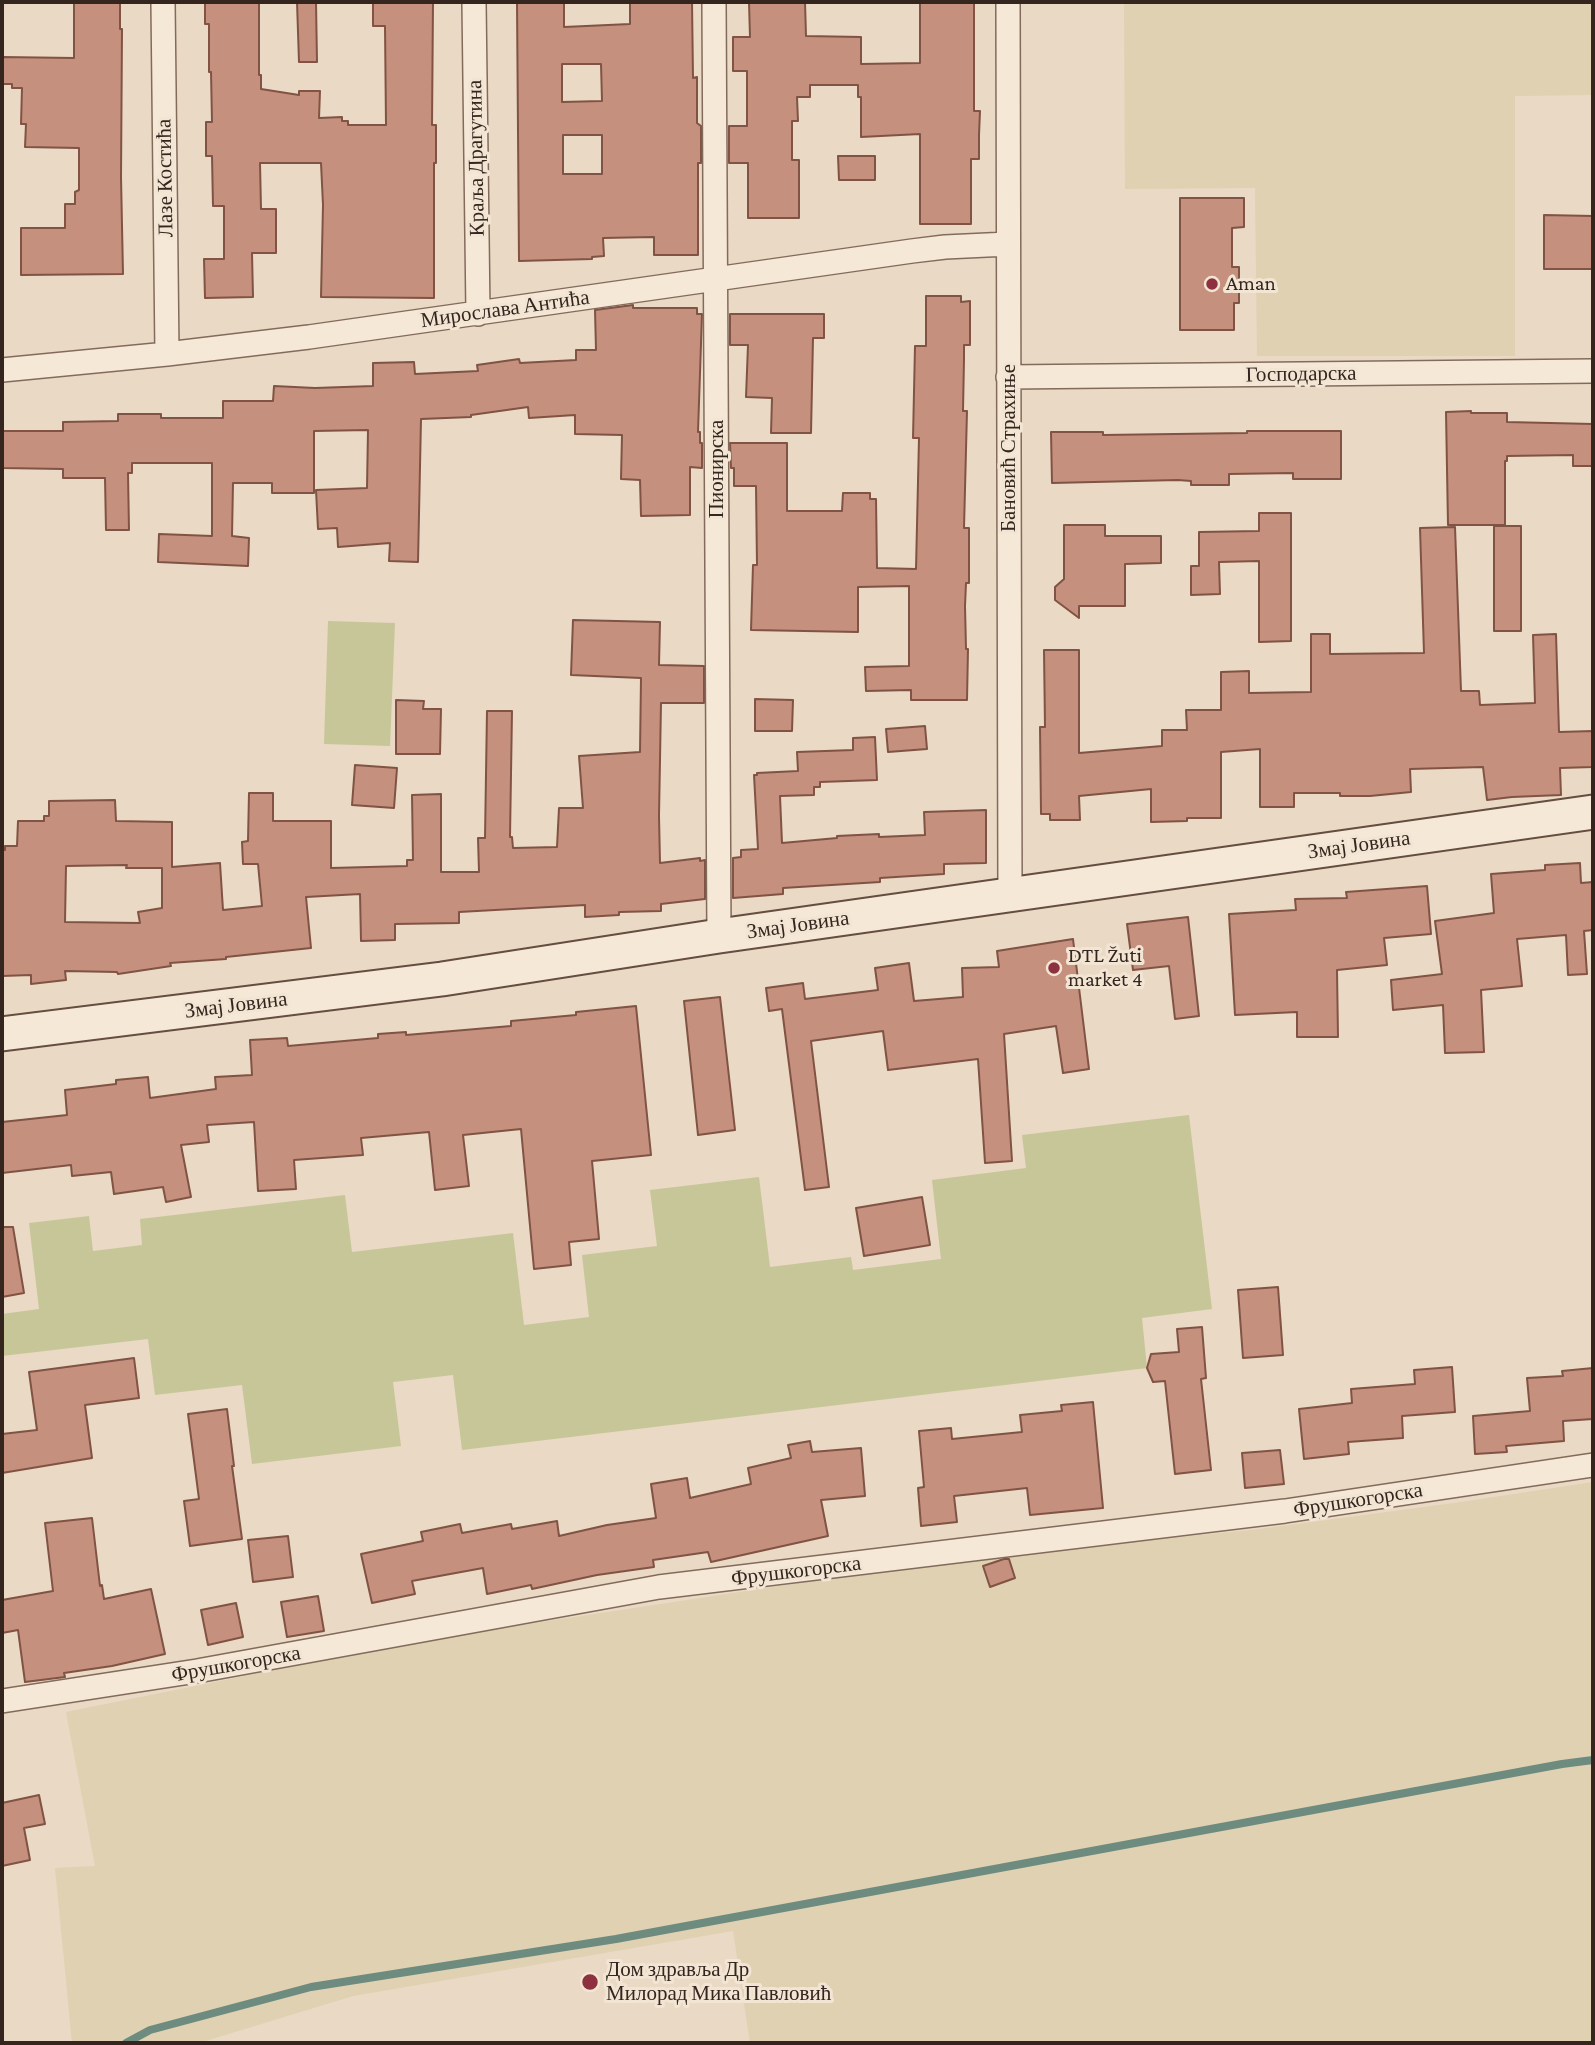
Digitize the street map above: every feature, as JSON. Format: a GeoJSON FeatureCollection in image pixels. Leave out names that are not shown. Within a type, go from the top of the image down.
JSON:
{"type":"FeatureCollection","features":[{"type":"Feature","properties":{"kind":"street","name":"Лазе Костића"},"geometry":{"type":"LineString","coordinates":[[163,2],[167,354]]}},
{"type":"Feature","properties":{"kind":"street","name":"Краља Драгутина"},"geometry":{"type":"LineString","coordinates":[[474,2],[478,314]]}},
{"type":"Feature","properties":{"kind":"street","name":"Пионирска"},"geometry":{"type":"LineString","coordinates":[[714,2],[719,936]]}},
{"type":"Feature","properties":{"kind":"street","name":"Бановић Страхиње"},"geometry":{"type":"LineString","coordinates":[[1007,2],[1010,895]]}},
{"type":"Feature","properties":{"kind":"street","name":"Мирослава Антића"},"geometry":{"type":"LineString","coordinates":[[2,370],[310,337],[934,248],[1008,244]]}},
{"type":"Feature","properties":{"kind":"street","name":"Господарска"},"geometry":{"type":"LineString","coordinates":[[1008,377],[1593,371]]}},
{"type":"Feature","properties":{"kind":"street","name":"Змај Јовина"},"geometry":{"type":"LineString","coordinates":[[2,1034],[442,979],[719,936],[1593,812]]}},
{"type":"Feature","properties":{"kind":"street","name":"Фрушкогорска"},"geometry":{"type":"LineString","coordinates":[[2,1701],[197,1671],[659,1587],[1284,1511],[1593,1465]]}},
{"type":"Feature","properties":{"kind":"shaded area"},"geometry":{"type":"Polygon","coordinates":[[[1124,2],[1593,2],[1593,95],[1515,96],[1515,356],[1257,356],[1255,188],[1125,189],[1124,2]]]}},
{"type":"Feature","properties":{"kind":"shaded area"},"geometry":{"type":"Polygon","coordinates":[[[1593,1482],[1593,2043],[750,2043],[733,1931],[353,1996],[199,2043],[72,2043],[55,1868],[95,1866],[66,1712],[429,1639],[978,1556],[1252,1530],[1593,1482]]]}},
{"type":"Feature","properties":{"kind":"green space"},"geometry":{"type":"Polygon","coordinates":[[[328,621],[395,623],[390,746],[324,744],[328,621]]]}},
{"type":"Feature","properties":{"kind":"green space"},"geometry":{"type":"Polygon","coordinates":[[[1189,1115],[1212,1309],[1142,1318],[1147,1368],[462,1450],[453,1375],[393,1382],[401,1446],[252,1464],[242,1385],[155,1395],[148,1339],[2,1356],[2,1314],[39,1309],[29,1223],[89,1216],[93,1251],[142,1245],[140,1219],[345,1195],[352,1252],[513,1233],[524,1325],[589,1317],[582,1255],[657,1246],[650,1190],[759,1177],[770,1267],[851,1257],[853,1270],[941,1259],[932,1180],[1026,1168],[1022,1135],[1189,1115]]]}},
{"type":"Feature","properties":{"kind":"building"},"geometry":{"type":"Polygon","coordinates":[[[74,2],[120,2],[123,274],[21,275],[21,228],[65,228],[65,204],[75,204],[75,192],[79,190],[79,148],[25,147],[26,124],[21,124],[22,88],[2,84],[2,57],[74,58],[74,2]]]}},
{"type":"Feature","properties":{"kind":"building"},"geometry":{"type":"Polygon","coordinates":[[[205,2],[259,2],[261,89],[299,95],[299,91],[320,91],[319,118],[342,117],[342,121],[348,121],[348,125],[386,125],[385,26],[373,26],[373,2],[433,2],[432,125],[436,125],[434,298],[321,297],[321,163],[260,163],[261,209],[276,209],[276,253],[252,253],[253,297],[205,298],[204,259],[224,259],[224,206],[213,206],[212,156],[206,156],[206,122],[212,122],[209,24],[205,24],[205,2]]]}},
{"type":"Feature","properties":{"kind":"building"},"geometry":{"type":"Polygon","coordinates":[[[297,2],[316,2],[317,62],[299,62],[297,2]]]}},
{"type":"Feature","properties":{"kind":"building"},"geometry":{"type":"Polygon","coordinates":[[[517,2],[564,2],[564,27],[630,24],[630,2],[692,2],[693,78],[697,77],[697,123],[701,126],[701,163],[698,163],[698,255],[654,255],[654,237],[603,238],[604,256],[592,259],[519,261],[517,2]],[[562,64],[562,102],[602,101],[601,64],[562,64]],[[563,135],[563,174],[602,174],[602,135],[563,135]]]}},
{"type":"Feature","properties":{"kind":"building"},"geometry":{"type":"Polygon","coordinates":[[[749,2],[805,2],[806,36],[861,37],[861,64],[920,63],[920,2],[974,2],[974,111],[980,111],[979,159],[971,159],[971,224],[920,224],[920,134],[861,137],[861,97],[858,97],[858,85],[810,85],[810,97],[797,97],[798,121],[792,121],[792,160],[799,160],[799,218],[748,218],[748,163],[729,163],[729,126],[747,126],[747,71],[733,71],[733,37],[750,37],[749,2]]]}},
{"type":"Feature","properties":{"kind":"building"},"geometry":{"type":"Polygon","coordinates":[[[838,156],[875,156],[875,180],[839,180],[838,156]]]}},
{"type":"Feature","properties":{"kind":"building","name":"Aman"},"geometry":{"type":"Polygon","coordinates":[[[1180,198],[1244,198],[1244,227],[1232,228],[1232,267],[1239,267],[1239,303],[1234,303],[1234,330],[1180,330],[1180,198]]]}},
{"type":"Feature","properties":{"kind":"building"},"geometry":{"type":"Polygon","coordinates":[[[1544,215],[1593,216],[1593,269],[1544,269],[1544,215]]]}},
{"type":"Feature","properties":{"kind":"building"},"geometry":{"type":"Polygon","coordinates":[[[926,296],[961,296],[961,302],[970,301],[970,345],[964,345],[963,411],[967,411],[964,528],[969,528],[969,583],[966,583],[965,606],[967,700],[911,700],[911,690],[866,691],[865,667],[909,666],[909,586],[858,587],[858,632],[751,630],[753,565],[757,565],[756,486],[734,486],[734,468],[731,468],[730,443],[787,443],[787,511],[842,511],[843,493],[870,493],[870,499],[876,499],[877,568],[916,569],[919,438],[913,438],[915,346],[926,346],[926,296]]]}},
{"type":"Feature","properties":{"kind":"building"},"geometry":{"type":"Polygon","coordinates":[[[633,305],[633,308],[697,308],[697,314],[702,314],[698,432],[702,443],[702,468],[690,467],[690,515],[641,516],[640,480],[621,479],[622,435],[575,434],[575,415],[529,418],[528,407],[471,417],[421,419],[418,562],[389,561],[390,543],[338,547],[337,528],[318,529],[316,490],[367,488],[368,430],[314,431],[314,493],[272,493],[272,483],[233,483],[232,536],[249,538],[248,566],[158,562],[159,534],[212,536],[212,463],[132,463],[132,473],[128,473],[129,530],[106,530],[105,478],[63,478],[63,469],[2,468],[2,431],[63,431],[63,422],[118,421],[118,414],[161,414],[161,418],[223,418],[223,401],[273,401],[274,386],[373,386],[373,363],[414,362],[415,374],[478,371],[477,365],[519,359],[520,363],[576,360],[576,350],[596,350],[595,310],[633,305]]]}},
{"type":"Feature","properties":{"kind":"building"},"geometry":{"type":"Polygon","coordinates":[[[730,314],[824,314],[824,338],[813,338],[811,433],[771,433],[772,398],[746,397],[748,345],[730,345],[730,314]]]}},
{"type":"Feature","properties":{"kind":"building"},"geometry":{"type":"Polygon","coordinates":[[[1446,412],[1507,413],[1507,422],[1593,424],[1593,466],[1573,466],[1573,455],[1507,456],[1505,525],[1448,525],[1446,412]]]}},
{"type":"Feature","properties":{"kind":"building"},"geometry":{"type":"Polygon","coordinates":[[[1341,431],[1341,479],[1293,479],[1293,473],[1229,474],[1229,485],[1191,485],[1191,481],[1178,480],[1052,483],[1051,432],[1103,432],[1103,435],[1341,431]]]}},
{"type":"Feature","properties":{"kind":"building"},"geometry":{"type":"Polygon","coordinates":[[[1259,513],[1291,513],[1291,641],[1259,642],[1259,561],[1219,562],[1220,594],[1191,595],[1191,566],[1199,566],[1199,532],[1259,531],[1259,513]]]}},
{"type":"Feature","properties":{"kind":"building"},"geometry":{"type":"Polygon","coordinates":[[[1064,525],[1105,525],[1105,536],[1161,536],[1161,563],[1125,564],[1125,606],[1079,606],[1079,618],[1055,600],[1055,587],[1064,579],[1064,525]]]}},
{"type":"Feature","properties":{"kind":"building"},"geometry":{"type":"Polygon","coordinates":[[[1494,526],[1521,526],[1521,631],[1494,631],[1494,526]]]}},
{"type":"Feature","properties":{"kind":"building"},"geometry":{"type":"Polygon","coordinates":[[[1455,527],[1461,691],[1479,691],[1480,705],[1535,703],[1533,635],[1556,634],[1559,732],[1593,731],[1593,767],[1560,768],[1561,795],[1487,800],[1483,767],[1410,769],[1411,792],[1370,796],[1294,793],[1294,807],[1260,807],[1260,749],[1221,752],[1221,818],[1151,822],[1151,789],[1079,796],[1080,820],[1050,820],[1050,814],[1041,814],[1040,727],[1045,727],[1044,650],[1079,650],[1079,753],[1162,746],[1162,730],[1187,730],[1186,710],[1221,710],[1221,672],[1249,671],[1249,693],[1311,692],[1311,634],[1330,634],[1330,654],[1424,653],[1420,528],[1455,527]]]}},
{"type":"Feature","properties":{"kind":"building"},"geometry":{"type":"Polygon","coordinates":[[[573,620],[660,622],[659,665],[704,666],[704,703],[661,703],[659,816],[660,863],[700,858],[700,861],[705,860],[705,899],[661,904],[661,911],[619,912],[619,915],[585,917],[585,905],[459,912],[459,923],[395,924],[395,940],[361,941],[360,894],[306,897],[311,948],[170,963],[171,966],[118,974],[65,971],[66,980],[31,984],[31,975],[2,976],[2,850],[5,850],[5,846],[17,846],[18,821],[44,821],[44,816],[49,816],[49,801],[115,800],[116,821],[172,822],[172,867],[220,863],[223,910],[262,906],[258,864],[243,864],[242,842],[248,841],[249,793],[273,793],[273,821],[331,821],[331,868],[407,866],[407,860],[413,860],[412,795],[441,794],[441,872],[479,872],[478,838],[485,838],[487,711],[512,711],[510,837],[513,848],[557,847],[559,808],[583,808],[579,756],[640,752],[641,678],[571,675],[573,620]],[[127,865],[66,866],[65,922],[140,923],[138,912],[162,908],[162,868],[126,868],[127,865]]]}},
{"type":"Feature","properties":{"kind":"building"},"geometry":{"type":"Polygon","coordinates":[[[755,699],[793,700],[792,731],[755,731],[755,699]]]}},
{"type":"Feature","properties":{"kind":"building"},"geometry":{"type":"Polygon","coordinates":[[[396,700],[424,701],[423,709],[441,709],[440,754],[396,754],[396,700]]]}},
{"type":"Feature","properties":{"kind":"building"},"geometry":{"type":"Polygon","coordinates":[[[925,726],[927,749],[888,752],[886,729],[925,726]]]}},
{"type":"Feature","properties":{"kind":"building"},"geometry":{"type":"Polygon","coordinates":[[[875,737],[877,780],[820,782],[820,787],[814,787],[814,795],[780,796],[782,843],[837,836],[925,835],[924,812],[986,810],[986,863],[944,864],[944,874],[880,878],[880,882],[783,888],[783,894],[733,898],[733,858],[741,857],[741,850],[758,849],[754,775],[798,771],[797,752],[853,750],[853,738],[875,737]]]}},
{"type":"Feature","properties":{"kind":"building"},"geometry":{"type":"Polygon","coordinates":[[[355,765],[397,768],[394,808],[352,805],[355,765]]]}},
{"type":"Feature","properties":{"kind":"building"},"geometry":{"type":"Polygon","coordinates":[[[1580,863],[1581,883],[1593,882],[1593,930],[1584,931],[1587,974],[1568,975],[1566,935],[1517,939],[1522,986],[1481,990],[1484,1052],[1445,1053],[1443,1005],[1393,1010],[1391,980],[1442,974],[1435,921],[1494,913],[1491,874],[1545,870],[1545,865],[1580,863]]]}},
{"type":"Feature","properties":{"kind":"building"},"geometry":{"type":"Polygon","coordinates":[[[1427,886],[1431,934],[1384,938],[1387,965],[1337,970],[1338,1037],[1297,1037],[1297,1012],[1235,1015],[1229,914],[1296,910],[1295,899],[1347,898],[1346,892],[1427,886]]]}},
{"type":"Feature","properties":{"kind":"building"},"geometry":{"type":"Polygon","coordinates":[[[1188,917],[1199,1016],[1175,1019],[1169,966],[1133,970],[1127,924],[1188,917]]]}},
{"type":"Feature","properties":{"kind":"building"},"geometry":{"type":"Polygon","coordinates":[[[1073,939],[1089,1069],[1063,1073],[1056,1026],[1004,1034],[1012,1161],[985,1163],[978,1059],[888,1070],[883,1031],[811,1041],[829,1187],[805,1190],[782,1009],[769,1011],[766,988],[803,983],[805,999],[878,990],[875,968],[909,963],[914,1001],[963,997],[962,968],[999,967],[997,951],[1073,939]]]}},
{"type":"Feature","properties":{"kind":"building"},"geometry":{"type":"Polygon","coordinates":[[[720,997],[735,1130],[698,1135],[684,1001],[720,997]]]}},
{"type":"Feature","properties":{"kind":"building"},"geometry":{"type":"Polygon","coordinates":[[[636,1006],[651,1155],[592,1161],[599,1239],[569,1242],[571,1265],[534,1269],[521,1129],[463,1135],[469,1186],[435,1190],[429,1132],[361,1138],[363,1155],[294,1160],[296,1189],[258,1191],[254,1122],[207,1125],[209,1142],[181,1145],[191,1197],[166,1202],[163,1187],[114,1194],[111,1172],[72,1176],[71,1165],[2,1173],[2,1122],[67,1115],[65,1090],[116,1084],[116,1080],[148,1077],[150,1098],[216,1089],[215,1077],[252,1075],[250,1040],[287,1038],[288,1046],[378,1038],[378,1034],[406,1032],[406,1035],[511,1026],[511,1021],[636,1006]]]}},
{"type":"Feature","properties":{"kind":"building"},"geometry":{"type":"Polygon","coordinates":[[[922,1197],[930,1245],[864,1256],[856,1208],[922,1197]]]}},
{"type":"Feature","properties":{"kind":"building"},"geometry":{"type":"Polygon","coordinates":[[[2,1227],[13,1227],[24,1293],[2,1297],[2,1227]]]}},
{"type":"Feature","properties":{"kind":"building"},"geometry":{"type":"Polygon","coordinates":[[[1278,1287],[1283,1355],[1243,1358],[1238,1290],[1278,1287]]]}},
{"type":"Feature","properties":{"kind":"building"},"geometry":{"type":"Polygon","coordinates":[[[1202,1327],[1206,1378],[1201,1379],[1211,1470],[1175,1474],[1165,1381],[1153,1382],[1147,1368],[1151,1354],[1179,1352],[1177,1329],[1202,1327]]]}},
{"type":"Feature","properties":{"kind":"building"},"geometry":{"type":"Polygon","coordinates":[[[134,1358],[139,1398],[85,1405],[92,1458],[2,1473],[2,1434],[37,1430],[29,1372],[134,1358]]]}},
{"type":"Feature","properties":{"kind":"building"},"geometry":{"type":"Polygon","coordinates":[[[1452,1367],[1455,1412],[1402,1416],[1403,1438],[1348,1442],[1349,1454],[1304,1459],[1299,1409],[1352,1403],[1351,1389],[1415,1384],[1414,1370],[1452,1367]]]}},
{"type":"Feature","properties":{"kind":"building"},"geometry":{"type":"Polygon","coordinates":[[[1593,1368],[1593,1419],[1563,1421],[1564,1441],[1506,1446],[1507,1452],[1475,1454],[1473,1416],[1530,1411],[1527,1378],[1563,1376],[1562,1371],[1593,1368]]]}},
{"type":"Feature","properties":{"kind":"building"},"geometry":{"type":"Polygon","coordinates":[[[1093,1402],[1103,1508],[1030,1515],[1027,1488],[954,1496],[957,1522],[921,1526],[918,1488],[924,1487],[919,1431],[951,1428],[952,1439],[1022,1432],[1020,1415],[1062,1411],[1061,1405],[1093,1402]]]}},
{"type":"Feature","properties":{"kind":"building"},"geometry":{"type":"Polygon","coordinates":[[[227,1409],[242,1539],[190,1546],[184,1501],[199,1499],[188,1414],[227,1409]]]}},
{"type":"Feature","properties":{"kind":"building"},"geometry":{"type":"Polygon","coordinates":[[[810,1441],[812,1452],[861,1448],[865,1496],[821,1500],[828,1536],[711,1562],[708,1552],[653,1560],[654,1567],[597,1575],[532,1589],[531,1585],[487,1594],[483,1568],[412,1581],[415,1594],[372,1603],[361,1554],[423,1541],[421,1532],[460,1524],[462,1533],[511,1524],[512,1529],[557,1521],[559,1536],[656,1518],[651,1484],[687,1478],[690,1498],[751,1484],[748,1468],[791,1458],[788,1445],[810,1441]]]}},
{"type":"Feature","properties":{"kind":"building"},"geometry":{"type":"Polygon","coordinates":[[[1280,1450],[1284,1484],[1245,1488],[1242,1453],[1280,1450]]]}},
{"type":"Feature","properties":{"kind":"building"},"geometry":{"type":"Polygon","coordinates":[[[92,1518],[104,1599],[151,1589],[165,1654],[64,1673],[65,1677],[25,1682],[18,1630],[2,1633],[2,1600],[53,1591],[45,1523],[92,1518]]]}},
{"type":"Feature","properties":{"kind":"building"},"geometry":{"type":"Polygon","coordinates":[[[288,1536],[293,1577],[253,1582],[248,1540],[288,1536]]]}},
{"type":"Feature","properties":{"kind":"building"},"geometry":{"type":"Polygon","coordinates":[[[1009,1559],[1015,1578],[990,1587],[983,1566],[1009,1559]]]}},
{"type":"Feature","properties":{"kind":"building"},"geometry":{"type":"Polygon","coordinates":[[[318,1596],[324,1631],[287,1637],[281,1602],[318,1596]]]}},
{"type":"Feature","properties":{"kind":"building"},"geometry":{"type":"Polygon","coordinates":[[[236,1603],[243,1637],[208,1645],[201,1610],[236,1603]]]}},
{"type":"Feature","properties":{"kind":"building"},"geometry":{"type":"Polygon","coordinates":[[[39,1795],[45,1824],[24,1828],[30,1860],[2,1866],[2,1803],[39,1795]]]}},
{"type":"Feature","properties":{"kind":"waterway"},"geometry":{"type":"LineString","coordinates":[[126,2043],[150,2030],[311,1987],[616,1939],[1593,1760]]}},
{"type":"Feature","properties":{"kind":"place","name":"Aman"},"geometry":{"type":"Point","coordinates":[1212,284]}},
{"type":"Feature","properties":{"kind":"place","name":"DTL Žuti market 4"},"geometry":{"type":"Point","coordinates":[1054,968]}},
{"type":"Feature","properties":{"kind":"place","name":"Дом здравља Др Милорад Мика Павловић"},"geometry":{"type":"Point","coordinates":[590,1982]}}]}
